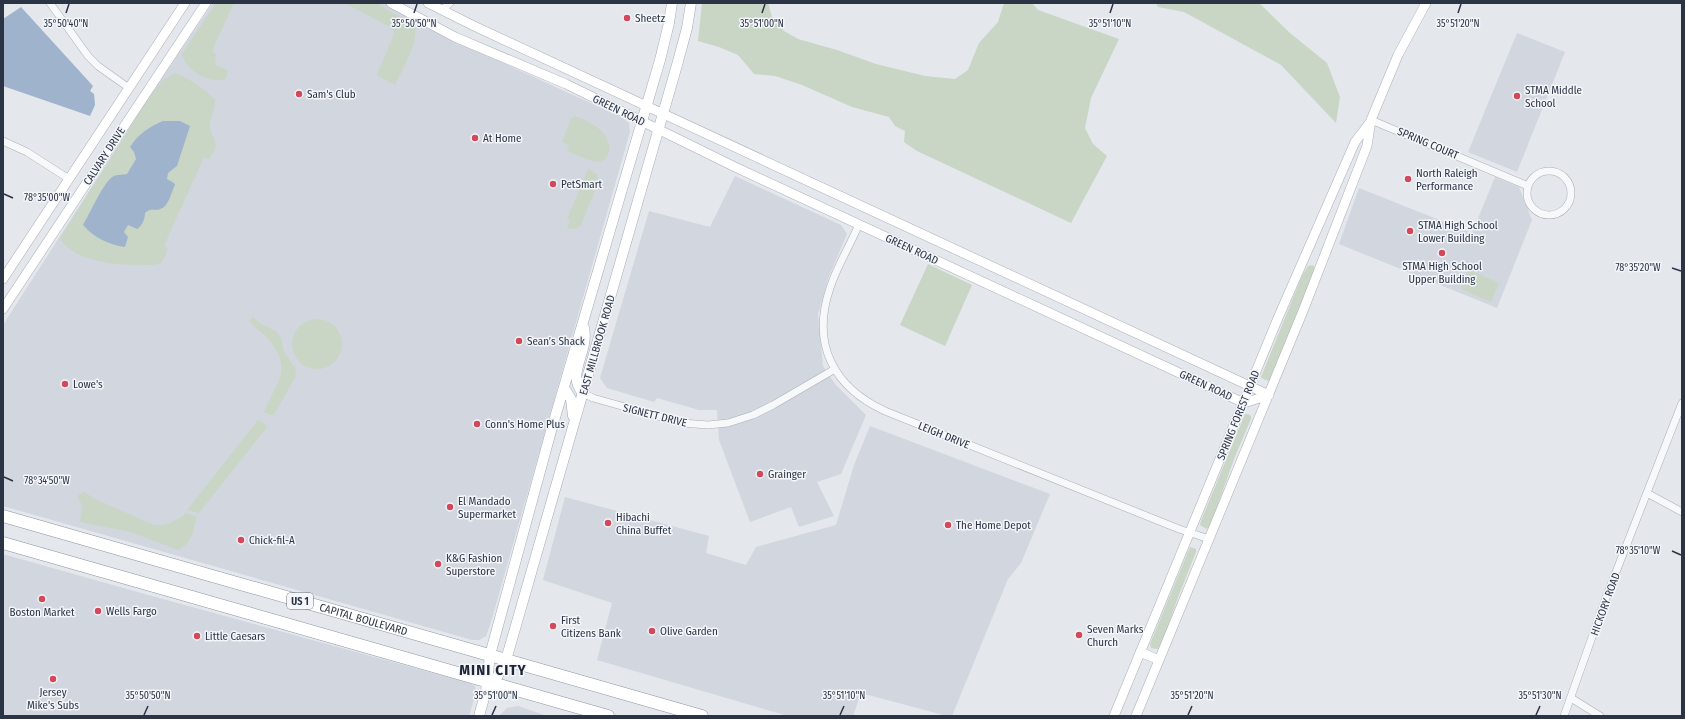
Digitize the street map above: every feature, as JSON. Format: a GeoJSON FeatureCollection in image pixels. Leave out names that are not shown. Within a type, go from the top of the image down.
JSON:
{"type":"FeatureCollection","features":[{"type":"Feature","properties":{"kind":"highway","name":"CAPITAL BOULEVARD"},"geometry":{"type":"LineString","coordinates":[[3,516],[702,716]]}},
{"type":"Feature","properties":{"kind":"highway","name":"US 1"},"geometry":{"type":"LineString","coordinates":[[3,542],[489,685],[608,716]]}},
{"type":"Feature","properties":{"kind":"main road","name":"EAST MILLBROOK ROAD"},"geometry":{"type":"LineString","coordinates":[[489,685],[490,656],[584,316],[663,48],[672,3]]}},
{"type":"Feature","properties":{"kind":"main road","name":"EAST MILLBROOK ROAD"},"geometry":{"type":"LineString","coordinates":[[489,685],[506,660],[684,42],[691,3]]}},
{"type":"Feature","properties":{"kind":"main road"},"geometry":{"type":"LineString","coordinates":[[583,393],[577,383],[576,376],[585,342],[584,316]]}},
{"type":"Feature","properties":{"kind":"main road"},"geometry":{"type":"LineString","coordinates":[[564,388],[569,393],[572,404],[573,426]]}},
{"type":"Feature","properties":{"kind":"main road"},"geometry":{"type":"LineString","coordinates":[[479,716],[489,685]]}},
{"type":"Feature","properties":{"kind":"street"},"geometry":{"type":"LineString","coordinates":[[50,3],[88,56],[98,66],[129,88]]}},
{"type":"Feature","properties":{"kind":"street","name":"CALVARY DRIVE"},"geometry":{"type":"LineString","coordinates":[[3,278],[185,3]]}},
{"type":"Feature","properties":{"kind":"street","name":"CALVARY DRIVE"},"geometry":{"type":"LineString","coordinates":[[3,309],[206,3]]}},
{"type":"Feature","properties":{"kind":"street","name":"GREEN ROAD"},"geometry":{"type":"LineString","coordinates":[[391,3],[455,37],[566,84],[659,130],[1244,403],[1269,395]]}},
{"type":"Feature","properties":{"kind":"street","name":"GREEN ROAD"},"geometry":{"type":"LineString","coordinates":[[428,3],[442,7],[663,114],[1269,395]]}},
{"type":"Feature","properties":{"kind":"street"},"geometry":{"type":"LineString","coordinates":[[432,25],[442,7],[450,3]]}},
{"type":"Feature","properties":{"kind":"street","name":"SPRING FOREST ROAD"},"geometry":{"type":"LineString","coordinates":[[1136,716],[1269,395],[1367,146],[1372,120],[1398,56],[1426,3]]}},
{"type":"Feature","properties":{"kind":"street"},"geometry":{"type":"LineString","coordinates":[[566,84],[572,71]]}},
{"type":"Feature","properties":{"kind":"street","name":"SPRING FOREST ROAD"},"geometry":{"type":"LineString","coordinates":[[1114,716],[1250,386],[1355,142],[1372,120]]}},
{"type":"Feature","properties":{"kind":"street","name":"SPRING COURT"},"geometry":{"type":"LineString","coordinates":[[1372,120],[1528,186]]}},
{"type":"Feature","properties":{"kind":"street"},"geometry":{"type":"LineString","coordinates":[[3,141],[27,152],[69,179]]}},
{"type":"Feature","properties":{"kind":"street"},"geometry":{"type":"LineString","coordinates":[[1551,171],[1558,172],[1568,182],[1571,188],[1569,203],[1565,209],[1559,213],[1552,215],[1538,212],[1532,207],[1529,200],[1527,193],[1528,186],[1537,175],[1551,171]]}},
{"type":"Feature","properties":{"kind":"street"},"geometry":{"type":"LineString","coordinates":[[859,224],[865,207]]}},
{"type":"Feature","properties":{"kind":"street","name":"LEIGH DRIVE"},"geometry":{"type":"LineString","coordinates":[[859,224],[830,287],[823,316],[824,338],[827,352],[835,369],[852,391],[863,400],[884,410],[1190,533],[1209,539]]}},
{"type":"Feature","properties":{"kind":"street"},"geometry":{"type":"LineString","coordinates":[[32,236],[46,244]]}},
{"type":"Feature","properties":{"kind":"street"},"geometry":{"type":"LineString","coordinates":[[1015,297],[1023,280]]}},
{"type":"Feature","properties":{"kind":"street"},"geometry":{"type":"LineString","coordinates":[[1064,320],[1072,303]]}},
{"type":"Feature","properties":{"kind":"street","name":"SIGNETT DRIVE"},"geometry":{"type":"LineString","coordinates":[[583,393],[593,398],[682,423],[708,425],[728,423],[753,415],[768,408],[835,369]]}},
{"type":"Feature","properties":{"kind":"street","name":"HICKORY ROAD"},"geometry":{"type":"LineString","coordinates":[[1564,716],[1647,492],[1682,404]]}},
{"type":"Feature","properties":{"kind":"street"},"geometry":{"type":"LineString","coordinates":[[1647,492],[1682,512]]}},
{"type":"Feature","properties":{"kind":"street"},"geometry":{"type":"LineString","coordinates":[[1140,652],[1159,660]]}},
{"type":"Feature","properties":{"kind":"street"},"geometry":{"type":"LineString","coordinates":[[1571,698],[1600,716]]}},
{"type":"Feature","properties":{"kind":"shaded area"},"geometry":{"type":"Polygon","coordinates":[[[213,3],[384,3],[418,24],[621,117],[629,123],[630,132],[491,622],[486,636],[479,640],[472,640],[3,506],[3,325],[148,99],[213,3]]]}},
{"type":"Feature","properties":{"kind":"shaded area"},"geometry":{"type":"Polygon","coordinates":[[[1517,33],[1565,52],[1517,172],[1468,152],[1517,33]]]}},
{"type":"Feature","properties":{"kind":"shaded area"},"geometry":{"type":"Polygon","coordinates":[[[735,176],[841,225],[847,234],[828,279],[818,314],[823,366],[835,384],[866,415],[841,474],[817,482],[834,516],[799,527],[791,507],[750,522],[719,440],[717,410],[699,410],[657,398],[654,402],[607,388],[600,378],[649,211],[710,227],[735,176]]]}},
{"type":"Feature","properties":{"kind":"shaded area"},"geometry":{"type":"Polygon","coordinates":[[[1495,177],[1519,187],[1532,220],[1497,308],[1339,244],[1359,188],[1472,233],[1495,177]]]}},
{"type":"Feature","properties":{"kind":"shaded area"},"geometry":{"type":"Polygon","coordinates":[[[870,426],[1050,494],[1021,563],[1008,579],[952,716],[947,716],[861,693],[853,716],[788,716],[597,660],[612,603],[543,580],[565,497],[709,536],[706,553],[746,565],[756,547],[836,525],[854,465],[870,426]]]}},
{"type":"Feature","properties":{"kind":"shaded area"},"geometry":{"type":"Polygon","coordinates":[[[3,554],[469,683],[475,686],[476,693],[469,716],[3,716],[3,554]]]}},
{"type":"Feature","properties":{"kind":"shaded area"},"geometry":{"type":"Polygon","coordinates":[[[518,706],[547,716],[499,716],[507,708],[518,706]]]}},
{"type":"Feature","properties":{"kind":"green space"},"geometry":{"type":"Polygon","coordinates":[[[216,3],[235,3],[212,51],[216,54],[215,65],[226,69],[228,72],[226,79],[213,80],[193,71],[184,60],[182,54],[216,3]]]}},
{"type":"Feature","properties":{"kind":"green space"},"geometry":{"type":"Polygon","coordinates":[[[345,3],[376,3],[414,25],[415,38],[413,46],[395,85],[377,74],[393,37],[394,31],[390,27],[345,3]]]}},
{"type":"Feature","properties":{"kind":"green space"},"geometry":{"type":"Polygon","coordinates":[[[702,3],[768,3],[772,17],[784,31],[798,39],[837,50],[876,64],[925,76],[955,79],[968,70],[979,43],[998,22],[1004,3],[1032,3],[1038,10],[1119,39],[1091,98],[1085,128],[1093,144],[1107,156],[1071,223],[917,151],[904,142],[905,131],[895,126],[889,117],[852,107],[802,85],[775,76],[754,74],[738,55],[719,47],[698,41],[702,3]]]}},
{"type":"Feature","properties":{"kind":"green space"},"geometry":{"type":"Polygon","coordinates":[[[1156,3],[1259,3],[1290,33],[1327,63],[1340,97],[1336,123],[1281,65],[1184,12],[1158,7],[1156,3]]]}},
{"type":"Feature","properties":{"kind":"green space"},"geometry":{"type":"Polygon","coordinates":[[[175,73],[196,84],[215,100],[210,128],[215,147],[209,159],[204,157],[164,246],[168,249],[163,261],[153,265],[123,265],[98,261],[75,252],[66,246],[60,238],[148,99],[163,80],[175,73]]]}},
{"type":"Feature","properties":{"kind":"green space"},"geometry":{"type":"Polygon","coordinates":[[[575,116],[593,124],[607,138],[609,151],[607,157],[602,161],[599,162],[590,160],[567,151],[569,145],[562,142],[571,119],[575,116]]]}},
{"type":"Feature","properties":{"kind":"green space"},"geometry":{"type":"Polygon","coordinates":[[[588,169],[597,174],[597,185],[581,225],[575,229],[567,228],[570,220],[567,219],[588,169]]]}},
{"type":"Feature","properties":{"kind":"green space"},"geometry":{"type":"Polygon","coordinates":[[[928,264],[972,285],[945,346],[900,325],[928,264]]]}},
{"type":"Feature","properties":{"kind":"green space"},"geometry":{"type":"Polygon","coordinates":[[[1313,265],[1315,269],[1309,285],[1269,381],[1263,379],[1261,377],[1302,276],[1308,266],[1313,265]]]}},
{"type":"Feature","properties":{"kind":"green space"},"geometry":{"type":"Polygon","coordinates":[[[1469,270],[1499,283],[1491,302],[1461,289],[1469,270]]]}},
{"type":"Feature","properties":{"kind":"green space"},"geometry":{"type":"Polygon","coordinates":[[[253,317],[261,324],[276,331],[281,338],[284,352],[296,369],[295,379],[274,415],[264,412],[280,377],[280,360],[269,340],[249,321],[253,317]]]}},
{"type":"Feature","properties":{"kind":"green space"},"geometry":{"type":"Polygon","coordinates":[[[312,319],[322,319],[335,326],[342,339],[342,349],[335,362],[322,369],[312,369],[303,365],[296,358],[292,349],[292,339],[296,330],[303,323],[312,319]]]}},
{"type":"Feature","properties":{"kind":"green space"},"geometry":{"type":"Polygon","coordinates":[[[1245,414],[1251,416],[1251,419],[1234,459],[1211,524],[1207,529],[1200,525],[1201,521],[1245,414]]]}},
{"type":"Feature","properties":{"kind":"green space"},"geometry":{"type":"Polygon","coordinates":[[[258,420],[264,423],[267,427],[199,513],[187,510],[258,420]]]}},
{"type":"Feature","properties":{"kind":"green space"},"geometry":{"type":"Polygon","coordinates":[[[84,492],[95,499],[154,525],[163,525],[172,522],[186,513],[197,517],[189,540],[178,550],[131,532],[80,522],[82,505],[77,496],[84,492]]]}},
{"type":"Feature","properties":{"kind":"green space"},"geometry":{"type":"Polygon","coordinates":[[[1190,547],[1196,549],[1196,552],[1164,638],[1158,649],[1151,648],[1150,644],[1190,547]]]}},
{"type":"Feature","properties":{"kind":"water"},"geometry":{"type":"Polygon","coordinates":[[[21,7],[93,86],[90,91],[94,94],[95,105],[90,116],[3,86],[3,19],[21,7]]]}},
{"type":"Feature","properties":{"kind":"water"},"geometry":{"type":"Polygon","coordinates":[[[163,121],[180,121],[190,126],[177,166],[168,173],[167,179],[175,185],[168,202],[163,208],[158,210],[151,209],[145,213],[143,222],[137,229],[128,225],[124,232],[128,237],[125,247],[102,240],[83,225],[100,193],[111,178],[114,176],[127,174],[136,159],[134,152],[130,147],[133,142],[144,131],[163,121]]]}},
{"type":"Feature","properties":{"kind":"place","name":"Sheetz"},"geometry":{"type":"Point","coordinates":[627,18]}},
{"type":"Feature","properties":{"kind":"place","name":"Sam's Club"},"geometry":{"type":"Point","coordinates":[299,94]}},
{"type":"Feature","properties":{"kind":"place","name":"STMA Middle School"},"geometry":{"type":"Point","coordinates":[1517,96]}},
{"type":"Feature","properties":{"kind":"place","name":"At Home"},"geometry":{"type":"Point","coordinates":[475,138]}},
{"type":"Feature","properties":{"kind":"place","name":"North Raleigh Performance"},"geometry":{"type":"Point","coordinates":[1408,179]}},
{"type":"Feature","properties":{"kind":"place","name":"PetSmart"},"geometry":{"type":"Point","coordinates":[553,184]}},
{"type":"Feature","properties":{"kind":"place","name":"STMA High School Lower Building"},"geometry":{"type":"Point","coordinates":[1410,231]}},
{"type":"Feature","properties":{"kind":"place","name":"STMA High School Upper Building"},"geometry":{"type":"Point","coordinates":[1442,253]}},
{"type":"Feature","properties":{"kind":"place","name":"Sean’s Shack"},"geometry":{"type":"Point","coordinates":[519,341]}},
{"type":"Feature","properties":{"kind":"place","name":"Lowe's"},"geometry":{"type":"Point","coordinates":[65,384]}},
{"type":"Feature","properties":{"kind":"place","name":"Conn's Home Plus"},"geometry":{"type":"Point","coordinates":[477,424]}},
{"type":"Feature","properties":{"kind":"place","name":"Grainger"},"geometry":{"type":"Point","coordinates":[760,474]}},
{"type":"Feature","properties":{"kind":"place","name":"El Mandado Supermarket"},"geometry":{"type":"Point","coordinates":[450,507]}},
{"type":"Feature","properties":{"kind":"place","name":"Hibachi China Buffet"},"geometry":{"type":"Point","coordinates":[608,523]}},
{"type":"Feature","properties":{"kind":"place","name":"The Home Depot"},"geometry":{"type":"Point","coordinates":[948,525]}},
{"type":"Feature","properties":{"kind":"place","name":"Chick-fil-A"},"geometry":{"type":"Point","coordinates":[241,540]}},
{"type":"Feature","properties":{"kind":"place","name":"K&G Fashion Superstore"},"geometry":{"type":"Point","coordinates":[438,564]}},
{"type":"Feature","properties":{"kind":"place","name":"Boston Market"},"geometry":{"type":"Point","coordinates":[42,599]}},
{"type":"Feature","properties":{"kind":"place","name":"Wells Fargo"},"geometry":{"type":"Point","coordinates":[98,611]}},
{"type":"Feature","properties":{"kind":"place","name":"First Citizens Bank"},"geometry":{"type":"Point","coordinates":[553,626]}},
{"type":"Feature","properties":{"kind":"place","name":"Olive Garden"},"geometry":{"type":"Point","coordinates":[652,631]}},
{"type":"Feature","properties":{"kind":"place","name":"Seven Marks Church"},"geometry":{"type":"Point","coordinates":[1079,635]}},
{"type":"Feature","properties":{"kind":"place","name":"Little Caesars"},"geometry":{"type":"Point","coordinates":[197,636]}},
{"type":"Feature","properties":{"kind":"place","name":"Jersey Mike's Subs"},"geometry":{"type":"Point","coordinates":[53,679]}},
{"type":"Feature","properties":{"kind":"district","name":"MINI CITY"},"geometry":{"type":"Point","coordinates":[493,670]}}]}
